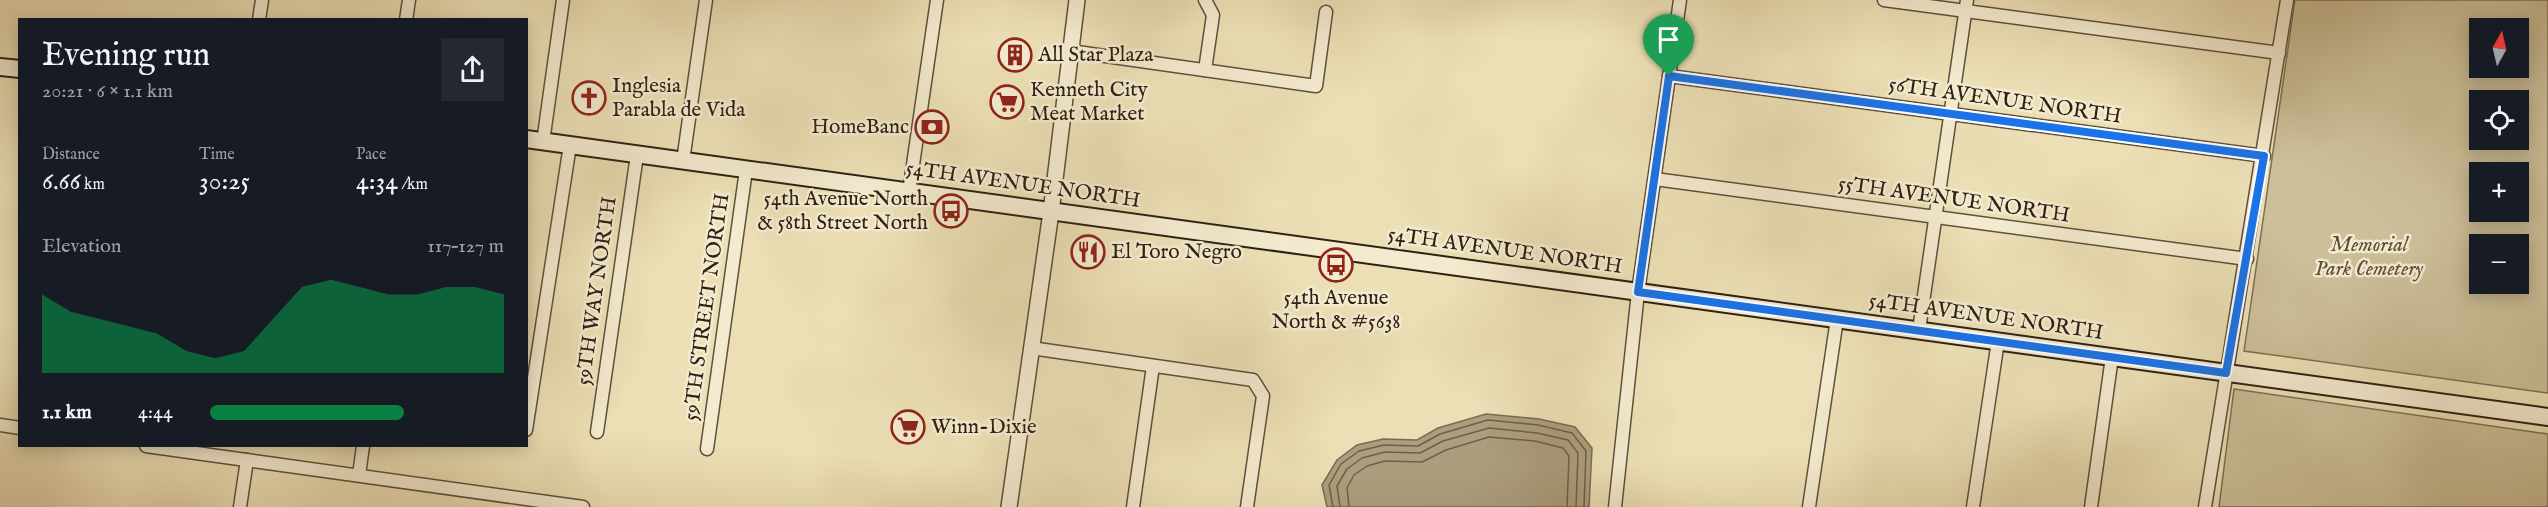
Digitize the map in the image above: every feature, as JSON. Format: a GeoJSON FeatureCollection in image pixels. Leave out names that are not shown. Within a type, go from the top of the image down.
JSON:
{"type":"FeatureCollection","features":[{"type":"Feature","properties":{"kind":"main road"},"geometry":{"type":"LineString","coordinates":[[0,67],[18,69]]}},
{"type":"Feature","properties":{"kind":"main road","name":"54TH AVENUE NORTH"},"geometry":{"type":"LineString","coordinates":[[528,139],[2548,417]]}},
{"type":"Feature","properties":{"kind":"street"},"geometry":{"type":"LineString","coordinates":[[259,18],[262,0]]}},
{"type":"Feature","properties":{"kind":"street"},"geometry":{"type":"LineString","coordinates":[[406,18],[409,0]]}},
{"type":"Feature","properties":{"kind":"street"},"geometry":{"type":"LineString","coordinates":[[543,142],[563,0]]}},
{"type":"Feature","properties":{"kind":"street"},"geometry":{"type":"LineString","coordinates":[[683,161],[706,0]]}},
{"type":"Feature","properties":{"kind":"street"},"geometry":{"type":"LineString","coordinates":[[909,192],[937,0]]}},
{"type":"Feature","properties":{"kind":"street"},"geometry":{"type":"LineString","coordinates":[[1009,507],[1051,212],[1077,0]]}},
{"type":"Feature","properties":{"kind":"street"},"geometry":{"type":"LineString","coordinates":[[1205,0],[1213,15],[1205,70]]}},
{"type":"Feature","properties":{"kind":"street"},"geometry":{"type":"LineString","coordinates":[[1614,507],[1638,292],[1680,0]]}},
{"type":"Feature","properties":{"kind":"street"},"geometry":{"type":"LineString","coordinates":[[1884,0],[1966,6],[2279,53]]}},
{"type":"Feature","properties":{"kind":"street"},"geometry":{"type":"LineString","coordinates":[[2205,507],[2264,156],[2287,0]]}},
{"type":"Feature","properties":{"kind":"street"},"geometry":{"type":"LineString","coordinates":[[1918,330],[1966,6]]}},
{"type":"Feature","properties":{"kind":"street"},"geometry":{"type":"LineString","coordinates":[[1070,51],[1316,86],[1326,12]]}},
{"type":"Feature","properties":{"kind":"street","name":"56TH AVENUE NORTH"},"geometry":{"type":"LineString","coordinates":[[1669,76],[2264,156]]}},
{"type":"Feature","properties":{"kind":"street"},"geometry":{"type":"LineString","coordinates":[[528,423],[570,145]]}},
{"type":"Feature","properties":{"kind":"street","name":"59TH WAY NORTH"},"geometry":{"type":"LineString","coordinates":[[597,432],[637,155]]}},
{"type":"Feature","properties":{"kind":"street","name":"59TH STREET NORTH"},"geometry":{"type":"LineString","coordinates":[[707,450],[746,170]]}},
{"type":"Feature","properties":{"kind":"street","name":"55TH AVENUE NORTH"},"geometry":{"type":"LineString","coordinates":[[1655,179],[2247,259]]}},
{"type":"Feature","properties":{"kind":"street"},"geometry":{"type":"LineString","coordinates":[[1809,507],[1837,319]]}},
{"type":"Feature","properties":{"kind":"street"},"geometry":{"type":"LineString","coordinates":[[1974,507],[1998,341]]}},
{"type":"Feature","properties":{"kind":"street"},"geometry":{"type":"LineString","coordinates":[[1031,348],[1253,380],[1263,396],[1247,507]]}},
{"type":"Feature","properties":{"kind":"street"},"geometry":{"type":"LineString","coordinates":[[2091,507],[2112,357]]}},
{"type":"Feature","properties":{"kind":"street"},"geometry":{"type":"LineString","coordinates":[[1133,507],[1153,366]]}},
{"type":"Feature","properties":{"kind":"street"},"geometry":{"type":"LineString","coordinates":[[0,425],[18,428]]}},
{"type":"Feature","properties":{"kind":"street"},"geometry":{"type":"LineString","coordinates":[[153,447],[583,507]]}},
{"type":"Feature","properties":{"kind":"street"},"geometry":{"type":"LineString","coordinates":[[359,476],[363,447]]}},
{"type":"Feature","properties":{"kind":"street"},"geometry":{"type":"LineString","coordinates":[[240,507],[247,460]]}},
{"type":"Feature","properties":{"kind":"green space","name":"Memorial Park Cemetery"},"geometry":{"type":"Polygon","coordinates":[[[2295,0],[2548,0],[2548,393],[2244,351],[2295,0]]]}},
{"type":"Feature","properties":{"kind":"green space"},"geometry":{"type":"Polygon","coordinates":[[[2234,389],[2548,434],[2548,507],[2219,507],[2234,389]]]}},
{"type":"Feature","properties":{"kind":"water"},"geometry":{"type":"Polygon","coordinates":[[[1486,414],[1539,419],[1575,427],[1592,448],[1589,507],[1327,507],[1322,485],[1337,460],[1357,445],[1383,439],[1417,440],[1438,428],[1486,414]]]}},
{"type":"Feature","properties":{"kind":"place","name":"All Star Plaza"},"geometry":{"type":"Point","coordinates":[1015,55]}},
{"type":"Feature","properties":{"kind":"place","name":"Inglesia Parabla de Vida"},"geometry":{"type":"Point","coordinates":[589,98]}},
{"type":"Feature","properties":{"kind":"place","name":"Kenneth City Meat Market"},"geometry":{"type":"Point","coordinates":[1007,102]}},
{"type":"Feature","properties":{"kind":"place","name":"HomeBanc"},"geometry":{"type":"Point","coordinates":[932,127]}},
{"type":"Feature","properties":{"kind":"place","name":"54th Avenue North & 58th Street North"},"geometry":{"type":"Point","coordinates":[951,211]}},
{"type":"Feature","properties":{"kind":"place","name":"El Toro Negro"},"geometry":{"type":"Point","coordinates":[1088,252]}},
{"type":"Feature","properties":{"kind":"place","name":"54th Avenue North & #5638"},"geometry":{"type":"Point","coordinates":[1336,265]}},
{"type":"Feature","properties":{"kind":"place","name":"Winn-Dixie"},"geometry":{"type":"Point","coordinates":[908,427]}},
{"type":"Feature","properties":{"kind":"route"},"geometry":{"type":"LineString","coordinates":[[1669,76],[2264,156],[2226,373],[1638,292],[1669,76]]}}]}
